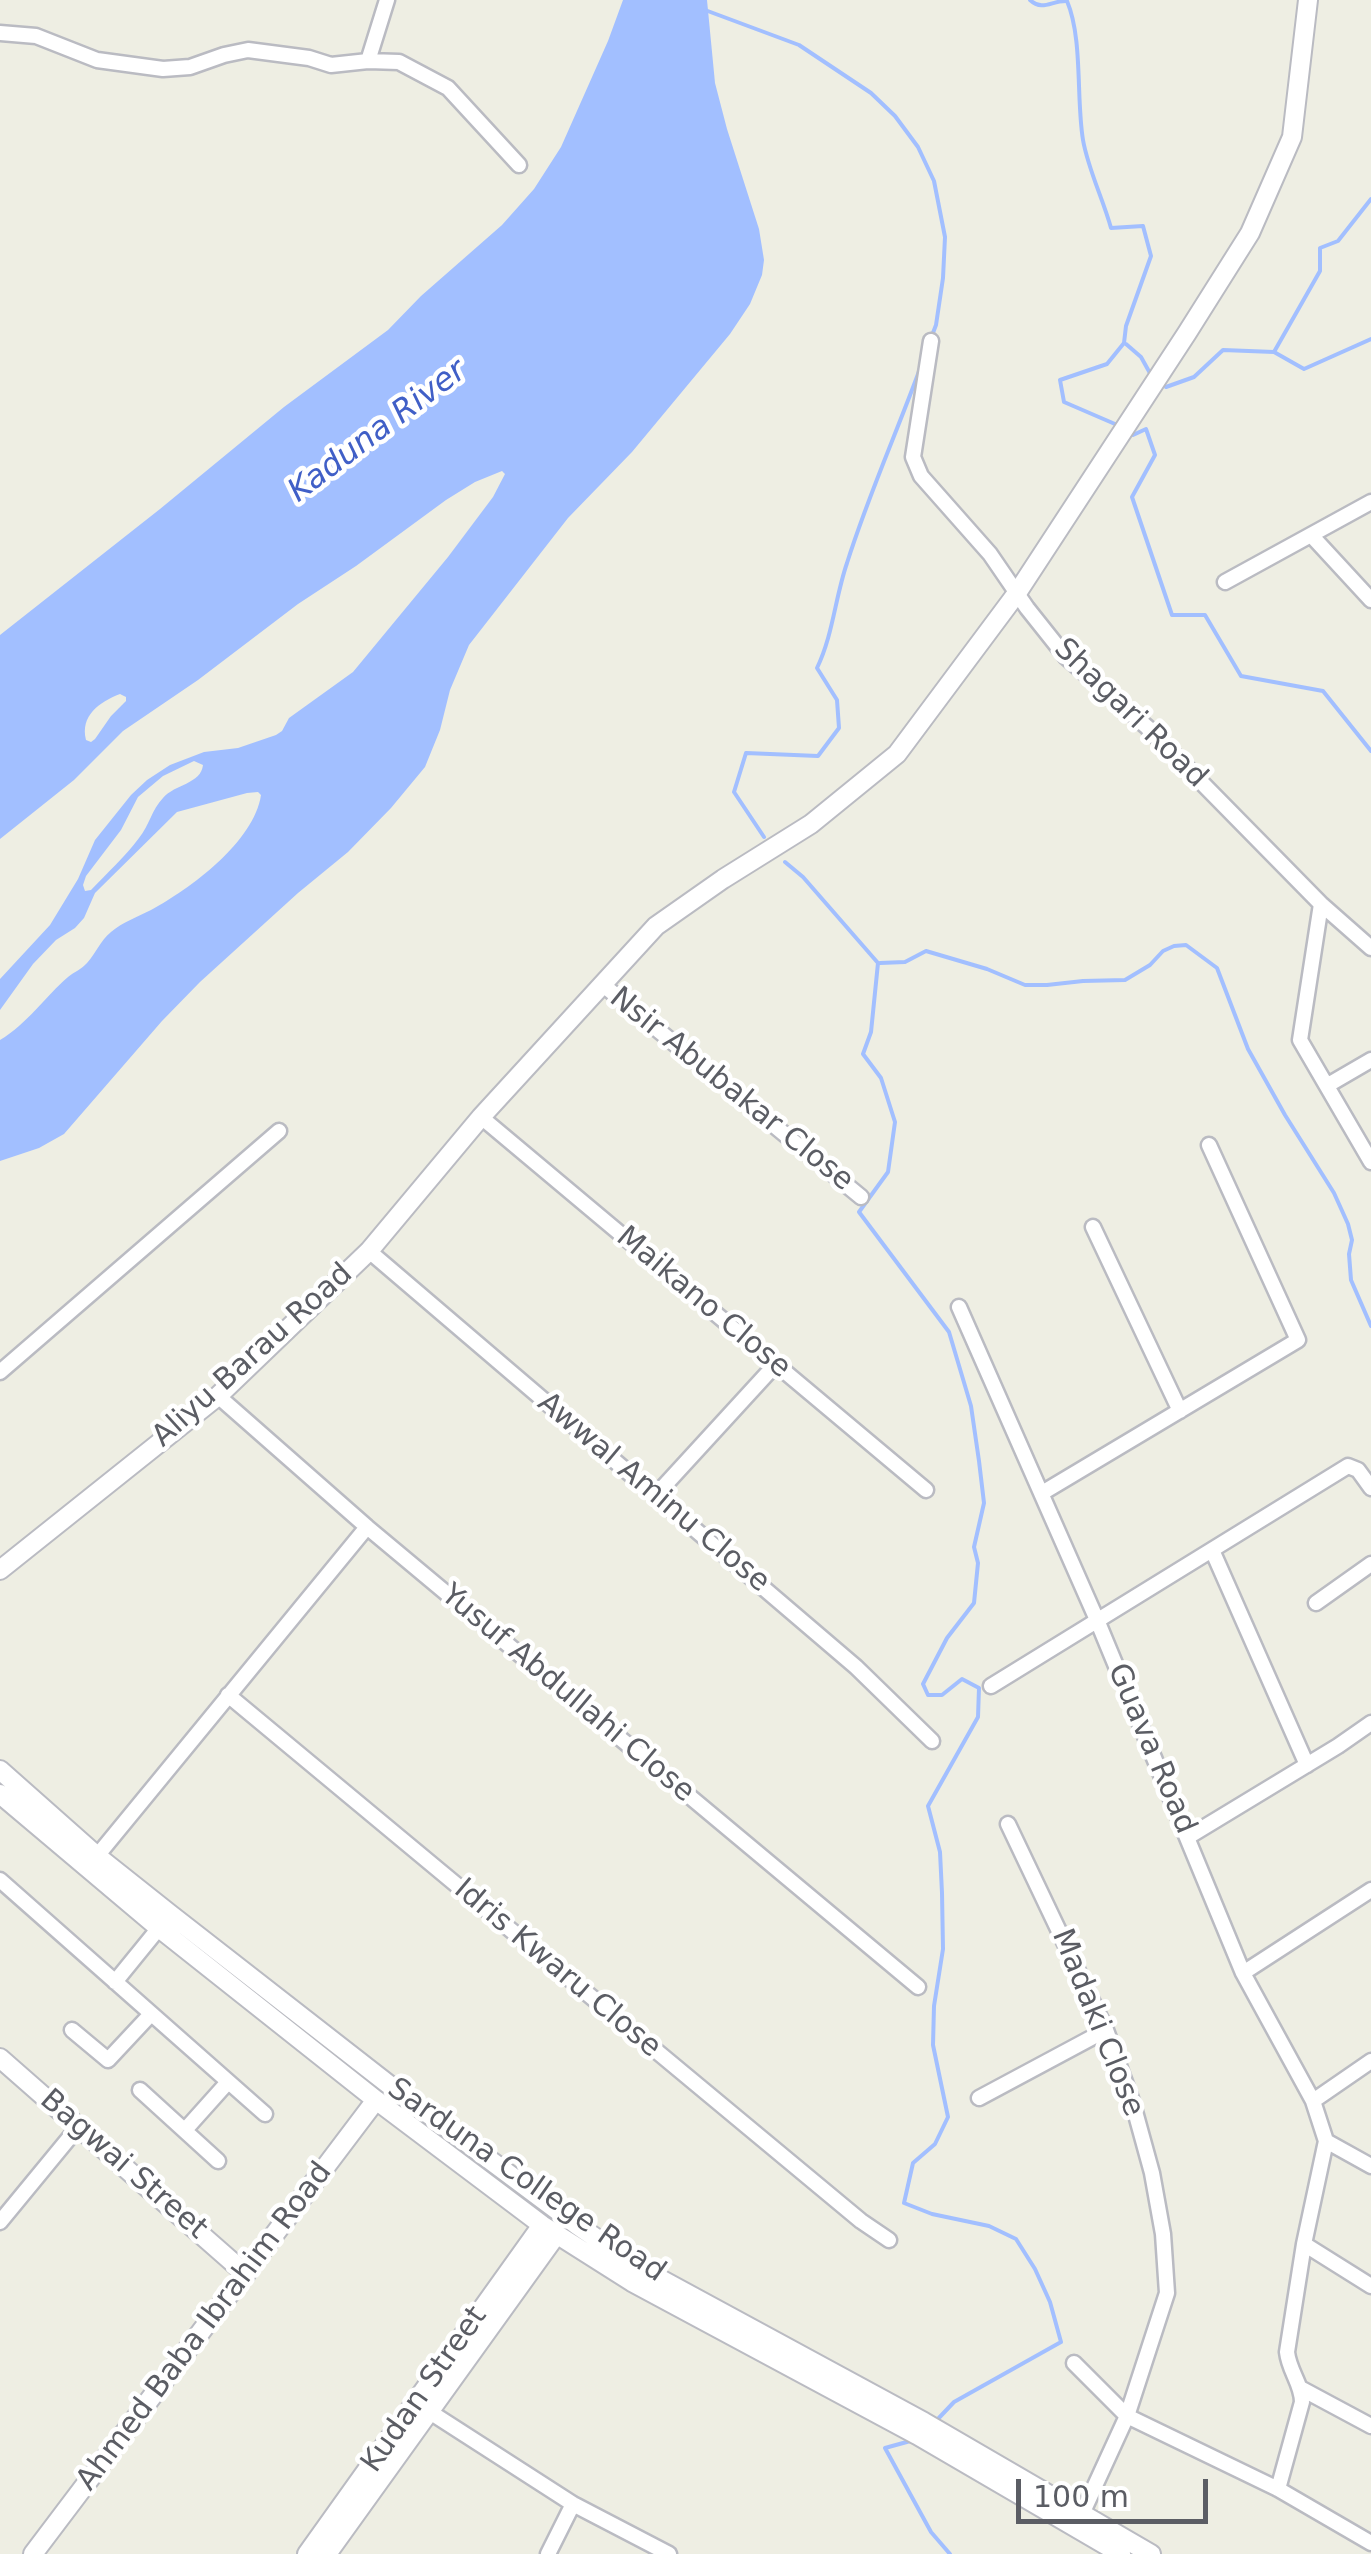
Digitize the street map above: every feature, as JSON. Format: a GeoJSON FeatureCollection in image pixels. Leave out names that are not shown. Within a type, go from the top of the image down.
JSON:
{"type":"FeatureCollection","features":[{"type":"Feature","properties":{"kind":"street"},"geometry":{"type":"LineString","coordinates":[[368,61],[386,0]]}},
{"type":"Feature","properties":{"kind":"street","name":"Aliyu Barau Road"},"geometry":{"type":"LineString","coordinates":[[0,1570],[218,1396],[369,1251],[481,1117],[656,926],[811,824],[897,754],[1016,593],[1250,233],[1292,136],[1308,0]]}},
{"type":"Feature","properties":{"kind":"street"},"geometry":{"type":"LineString","coordinates":[[0,33],[36,36],[96,60],[163,68],[190,67],[248,50],[331,65],[398,62],[448,88],[519,165]]}},
{"type":"Feature","properties":{"kind":"street","name":"Shagari Road"},"geometry":{"type":"LineString","coordinates":[[930,341],[913,456],[920,476],[990,554],[1066,657],[1147,727],[1321,904],[1371,948]]}},
{"type":"Feature","properties":{"kind":"street"},"geometry":{"type":"LineString","coordinates":[[1225,582],[1371,502]]}},
{"type":"Feature","properties":{"kind":"street"},"geometry":{"type":"LineString","coordinates":[[1311,535],[1371,600]]}},
{"type":"Feature","properties":{"kind":"street"},"geometry":{"type":"LineString","coordinates":[[1321,904],[1300,1040],[1371,1162]]}},
{"type":"Feature","properties":{"kind":"street","name":"Nsir Abubakar Close"},"geometry":{"type":"LineString","coordinates":[[602,984],[860,1197]]}},
{"type":"Feature","properties":{"kind":"street"},"geometry":{"type":"LineString","coordinates":[[1328,1085],[1371,1060]]}},
{"type":"Feature","properties":{"kind":"street","name":"Maikano Close"},"geometry":{"type":"LineString","coordinates":[[481,1117],[926,1490]]}},
{"type":"Feature","properties":{"kind":"street"},"geometry":{"type":"LineString","coordinates":[[0,1372],[279,1131]]}},
{"type":"Feature","properties":{"kind":"street"},"geometry":{"type":"LineString","coordinates":[[1042,1493],[1298,1340],[1209,1145]]}},
{"type":"Feature","properties":{"kind":"street"},"geometry":{"type":"LineString","coordinates":[[1093,1227],[1180,1411]]}},
{"type":"Feature","properties":{"kind":"street","name":"Awwal Aminu Close"},"geometry":{"type":"LineString","coordinates":[[369,1251],[856,1667],[932,1741]]}},
{"type":"Feature","properties":{"kind":"street","name":"Guava Road"},"geometry":{"type":"LineString","coordinates":[[959,1307],[1097,1620],[1243,1973],[1313,2101],[1326,2141]]}},
{"type":"Feature","properties":{"kind":"street"},"geometry":{"type":"LineString","coordinates":[[655,1496],[776,1364]]}},
{"type":"Feature","properties":{"kind":"street","name":"Yusuf Abdullahi Close"},"geometry":{"type":"LineString","coordinates":[[218,1396],[366,1527],[918,1987]]}},
{"type":"Feature","properties":{"kind":"street"},"geometry":{"type":"LineString","coordinates":[[991,1686],[1348,1466],[1358,1470],[1371,1488]]}},
{"type":"Feature","properties":{"kind":"street"},"geometry":{"type":"LineString","coordinates":[[97,1856],[366,1527]]}},
{"type":"Feature","properties":{"kind":"street"},"geometry":{"type":"LineString","coordinates":[[1212,1550],[1307,1764]]}},
{"type":"Feature","properties":{"kind":"street"},"geometry":{"type":"LineString","coordinates":[[1316,1603],[1371,1564]]}},
{"type":"Feature","properties":{"kind":"street","name":"Idris Kwaru Close"},"geometry":{"type":"LineString","coordinates":[[228,1695],[860,2221],[890,2240]]}},
{"type":"Feature","properties":{"kind":"street"},"geometry":{"type":"LineString","coordinates":[[1188,1838],[1371,1723]]}},
{"type":"Feature","properties":{"kind":"street","name":"Sarduna College Road"},"geometry":{"type":"LineString","coordinates":[[0,1770],[165,1921],[376,2100],[550,2229],[648,2292],[920,2428]]}},
{"type":"Feature","properties":{"kind":"street","name":"Sarduna College Road"},"geometry":{"type":"LineString","coordinates":[[0,1794],[165,1921],[638,2267],[941,2440],[1151,2554]]}},
{"type":"Feature","properties":{"kind":"street","name":"Madaki Close"},"geometry":{"type":"LineString","coordinates":[[1008,1824],[1106,2030],[1152,2172],[1162,2234],[1167,2293],[1127,2416],[1082,2514]]}},
{"type":"Feature","properties":{"kind":"street"},"geometry":{"type":"LineString","coordinates":[[0,1880],[265,2114]]}},
{"type":"Feature","properties":{"kind":"street"},"geometry":{"type":"LineString","coordinates":[[1243,1973],[1371,1890]]}},
{"type":"Feature","properties":{"kind":"street"},"geometry":{"type":"LineString","coordinates":[[115,1982],[165,1921]]}},
{"type":"Feature","properties":{"kind":"street"},"geometry":{"type":"LineString","coordinates":[[72,2030],[108,2060],[151,2014]]}},
{"type":"Feature","properties":{"kind":"street"},"geometry":{"type":"LineString","coordinates":[[979,2098],[1106,2030]]}},
{"type":"Feature","properties":{"kind":"street","name":"Bagwai Street"},"geometry":{"type":"LineString","coordinates":[[0,2058],[246,2274]]}},
{"type":"Feature","properties":{"kind":"street"},"geometry":{"type":"LineString","coordinates":[[1313,2101],[1371,2061]]}},
{"type":"Feature","properties":{"kind":"street"},"geometry":{"type":"LineString","coordinates":[[186,2130],[228,2082]]}},
{"type":"Feature","properties":{"kind":"street"},"geometry":{"type":"LineString","coordinates":[[140,2090],[218,2161]]}},
{"type":"Feature","properties":{"kind":"street","name":"Ahmed Baba Ibrahim Road"},"geometry":{"type":"LineString","coordinates":[[33,2554],[376,2100]]}},
{"type":"Feature","properties":{"kind":"street"},"geometry":{"type":"LineString","coordinates":[[0,2222],[79,2126]]}},
{"type":"Feature","properties":{"kind":"street"},"geometry":{"type":"LineString","coordinates":[[1278,2489],[1302,2402],[1302,2389],[1288,2365],[1287,2352],[1326,2141],[1371,2166]]}},
{"type":"Feature","properties":{"kind":"street"},"geometry":{"type":"LineString","coordinates":[[327,2554],[430,2412],[550,2229]]}},
{"type":"Feature","properties":{"kind":"street","name":"Kudan Street"},"geometry":{"type":"LineString","coordinates":[[307,2554],[550,2229]]}},
{"type":"Feature","properties":{"kind":"street"},"geometry":{"type":"LineString","coordinates":[[1304,2244],[1371,2286]]}},
{"type":"Feature","properties":{"kind":"street"},"geometry":{"type":"LineString","coordinates":[[1074,2363],[1127,2416],[1278,2489],[1371,2543]]}},
{"type":"Feature","properties":{"kind":"street"},"geometry":{"type":"LineString","coordinates":[[1302,2389],[1371,2426]]}},
{"type":"Feature","properties":{"kind":"street"},"geometry":{"type":"LineString","coordinates":[[430,2412],[573,2504],[669,2554]]}},
{"type":"Feature","properties":{"kind":"street","name":"Sarduna College Road"},"geometry":{"type":"LineString","coordinates":[[941,2440],[1121,2554]]}},
{"type":"Feature","properties":{"kind":"street"},"geometry":{"type":"LineString","coordinates":[[548,2554],[573,2504]]}},
{"type":"Feature","properties":{"kind":"water","name":"Kaduna River"},"geometry":{"type":"Polygon","coordinates":[[[623,0],[707,0],[715,83],[759,229],[764,260],[750,304],[730,334],[632,452],[568,518],[469,645],[425,767],[391,808],[348,852],[200,982],[64,1134],[39,1148],[0,1161],[0,1040],[85,965],[111,932],[167,901],[218,862],[246,830],[261,795],[247,793],[177,812],[95,893],[84,918],[33,964],[0,1010],[0,979],[50,925],[78,879],[95,840],[131,795],[170,765],[204,752],[238,748],[276,735],[289,718],[353,672],[448,557],[493,497],[505,474],[502,471],[475,482],[446,500],[298,604],[123,731],[74,780],[0,839],[0,635],[284,407],[388,330],[502,225],[534,189],[561,147],[623,0]],[[120,694],[93,711],[86,724],[86,740],[95,739],[126,701],[120,694]],[[194,761],[163,776],[138,797],[121,830],[86,876],[85,891],[91,890],[134,845],[163,798],[198,776],[203,765],[194,761]]]}},
{"type":"Feature","properties":{"kind":"waterway"},"geometry":{"type":"LineString","coordinates":[[1030,0],[1043,5],[1067,1],[1075,33],[1083,140],[1092,173],[1111,228],[1143,226],[1151,256],[1126,326],[1124,343],[1107,364],[1060,380],[1064,402],[1115,424]]}},
{"type":"Feature","properties":{"kind":"waterway"},"geometry":{"type":"LineString","coordinates":[[705,10],[799,45],[871,93],[895,116],[918,147],[934,181],[945,237],[943,278],[931,338]]}},
{"type":"Feature","properties":{"kind":"waterway"},"geometry":{"type":"LineString","coordinates":[[1274,352],[1320,271],[1320,248],[1338,241],[1371,199]]}},
{"type":"Feature","properties":{"kind":"waterway"},"geometry":{"type":"LineString","coordinates":[[1166,387],[1194,377],[1223,350],[1274,352],[1304,369],[1371,339]]}},
{"type":"Feature","properties":{"kind":"waterway"},"geometry":{"type":"LineString","coordinates":[[1126,344],[1141,357],[1151,375]]}},
{"type":"Feature","properties":{"kind":"waterway"},"geometry":{"type":"LineString","coordinates":[[764,837],[734,792],[746,753],[818,756],[839,728],[837,700],[817,668],[855,538],[921,366]]}},
{"type":"Feature","properties":{"kind":"waterway"},"geometry":{"type":"LineString","coordinates":[[1133,435],[1146,429],[1155,455],[1132,497],[1172,615],[1205,615],[1241,676],[1323,691],[1371,751]]}},
{"type":"Feature","properties":{"kind":"waterway"},"geometry":{"type":"LineString","coordinates":[[785,862],[803,877],[878,963],[871,1032],[863,1054],[881,1078],[895,1122],[888,1172],[859,1212],[949,1332],[971,1406],[984,1503],[974,1547],[978,1563],[974,1603],[947,1638],[923,1684],[928,1695],[942,1695],[962,1679],[979,1688],[978,1717],[928,1806],[940,1852],[942,1893],[943,1949],[934,2006],[933,2045],[948,2117],[935,2144],[913,2163],[904,2203],[932,2214],[989,2226],[1016,2239],[1050,2302],[1061,2342],[954,2402],[936,2421]]}},
{"type":"Feature","properties":{"kind":"waterway"},"geometry":{"type":"LineString","coordinates":[[880,963],[905,962],[926,951],[1025,985],[1047,985],[1125,980],[1150,965],[1163,951],[1186,945],[1217,968],[1248,1049],[1334,1193],[1352,1240],[1351,1280],[1371,1326]]}},
{"type":"Feature","properties":{"kind":"waterway"},"geometry":{"type":"LineString","coordinates":[[914,2440],[885,2448],[931,2532],[950,2554]]}}]}
